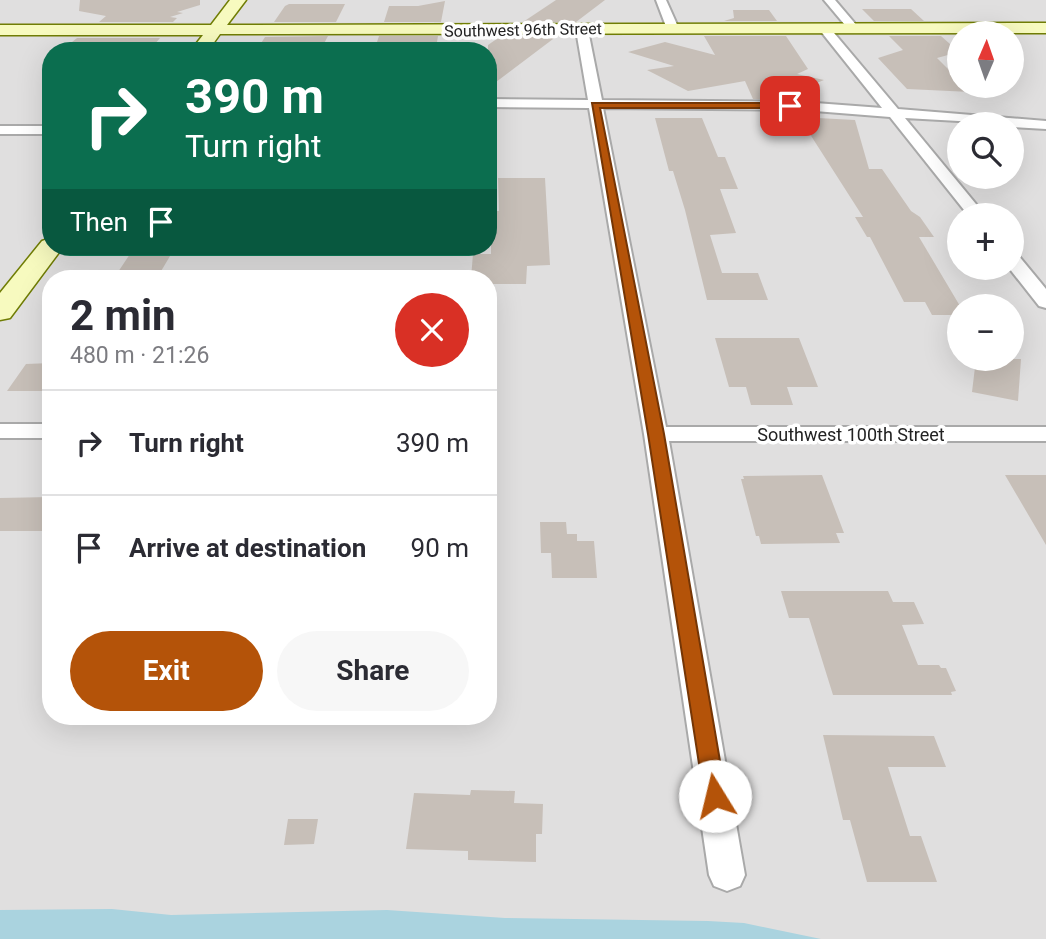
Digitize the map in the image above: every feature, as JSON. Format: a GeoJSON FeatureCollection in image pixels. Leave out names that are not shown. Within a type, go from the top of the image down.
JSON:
{"type":"FeatureCollection","features":[{"type":"Feature","properties":{"kind":"street"},"geometry":{"type":"LineString","coordinates":[[206,42],[238,0]]}},
{"type":"Feature","properties":{"kind":"street"},"geometry":{"type":"LineString","coordinates":[[661,0],[673,29]]}},
{"type":"Feature","properties":{"kind":"street"},"geometry":{"type":"LineString","coordinates":[[829,0],[854,29]]}},
{"type":"Feature","properties":{"kind":"street","name":"Southwest 96th Street"},"geometry":{"type":"LineString","coordinates":[[0,30],[1046,28]]}},
{"type":"Feature","properties":{"kind":"street"},"geometry":{"type":"LineString","coordinates":[[825,29],[967,203]]}},
{"type":"Feature","properties":{"kind":"street"},"geometry":{"type":"LineString","coordinates":[[582,30],[656,434],[727,875]]}},
{"type":"Feature","properties":{"kind":"street"},"geometry":{"type":"LineString","coordinates":[[497,103],[809,106],[1046,125]]}},
{"type":"Feature","properties":{"kind":"street"},"geometry":{"type":"LineString","coordinates":[[0,130],[42,130]]}},
{"type":"Feature","properties":{"kind":"street"},"geometry":{"type":"LineString","coordinates":[[4,302],[43,256]]}},
{"type":"Feature","properties":{"kind":"street"},"geometry":{"type":"LineString","coordinates":[[1024,266],[1046,270]]}},
{"type":"Feature","properties":{"kind":"street"},"geometry":{"type":"LineString","coordinates":[[1024,275],[1046,302]]}},
{"type":"Feature","properties":{"kind":"street"},"geometry":{"type":"LineString","coordinates":[[0,430],[42,431]]}},
{"type":"Feature","properties":{"kind":"street","name":"Southwest 100th Street"},"geometry":{"type":"LineString","coordinates":[[656,434],[1046,434]]}},
{"type":"Feature","properties":{"kind":"shaded area"},"geometry":{"type":"Polygon","coordinates":[[[0,0],[1046,0],[1046,939],[0,939],[0,0]]]}},
{"type":"Feature","properties":{"kind":"water"},"geometry":{"type":"Polygon","coordinates":[[[112,909],[171,915],[387,910],[505,918],[708,921],[744,923],[821,939],[0,939],[0,910],[112,909]]]}},
{"type":"Feature","properties":{"kind":"building"},"geometry":{"type":"Polygon","coordinates":[[[80,0],[200,0],[200,5],[177,12],[183,13],[170,17],[177,18],[173,22],[99,22],[106,16],[79,11],[80,0]]]}},
{"type":"Feature","properties":{"kind":"building"},"geometry":{"type":"Polygon","coordinates":[[[556,0],[605,0],[576,22],[523,22],[556,0]]]}},
{"type":"Feature","properties":{"kind":"building"},"geometry":{"type":"Polygon","coordinates":[[[445,1],[441,22],[384,22],[389,6],[418,6],[445,1]]]}},
{"type":"Feature","properties":{"kind":"building"},"geometry":{"type":"Polygon","coordinates":[[[289,4],[345,4],[336,22],[274,22],[289,4]]]}},
{"type":"Feature","properties":{"kind":"building"},"geometry":{"type":"Polygon","coordinates":[[[862,9],[911,9],[924,21],[874,21],[862,9]]]}},
{"type":"Feature","properties":{"kind":"building"},"geometry":{"type":"Polygon","coordinates":[[[733,10],[769,10],[777,21],[724,21],[734,18],[733,10]]]}},
{"type":"Feature","properties":{"kind":"building"},"geometry":{"type":"Polygon","coordinates":[[[328,36],[325,42],[262,42],[265,37],[328,36]]]}},
{"type":"Feature","properties":{"kind":"building"},"geometry":{"type":"Polygon","coordinates":[[[379,36],[438,36],[437,42],[377,42],[379,36]]]}},
{"type":"Feature","properties":{"kind":"building"},"geometry":{"type":"Polygon","coordinates":[[[501,36],[557,36],[497,81],[497,42],[492,42],[501,36]]]}},
{"type":"Feature","properties":{"kind":"building"},"geometry":{"type":"Polygon","coordinates":[[[704,36],[786,36],[808,69],[797,74],[824,80],[777,99],[753,99],[745,81],[688,91],[647,70],[674,66],[628,52],[665,42],[715,55],[704,36]]]}},
{"type":"Feature","properties":{"kind":"building"},"geometry":{"type":"Polygon","coordinates":[[[889,36],[941,36],[947,41],[947,55],[937,58],[947,68],[947,91],[907,89],[878,58],[903,50],[889,36]]]}},
{"type":"Feature","properties":{"kind":"building"},"geometry":{"type":"Polygon","coordinates":[[[77,38],[160,38],[157,42],[72,42],[77,38]]]}},
{"type":"Feature","properties":{"kind":"building"},"geometry":{"type":"Polygon","coordinates":[[[799,117],[855,120],[869,169],[882,169],[911,211],[920,217],[934,237],[919,237],[953,294],[947,294],[947,315],[932,315],[925,302],[904,302],[870,237],[867,237],[855,217],[863,217],[799,117]]]}},
{"type":"Feature","properties":{"kind":"building"},"geometry":{"type":"Polygon","coordinates":[[[655,118],[702,118],[718,157],[725,157],[738,189],[720,189],[736,233],[710,235],[722,273],[758,273],[768,300],[707,300],[685,210],[673,171],[669,171],[655,118]]]}},
{"type":"Feature","properties":{"kind":"building"},"geometry":{"type":"Polygon","coordinates":[[[498,178],[545,178],[550,265],[527,266],[526,284],[497,284],[497,270],[472,270],[473,256],[497,256],[498,178]]]}},
{"type":"Feature","properties":{"kind":"building"},"geometry":{"type":"Polygon","coordinates":[[[129,256],[170,256],[162,270],[119,270],[129,256]]]}},
{"type":"Feature","properties":{"kind":"building"},"geometry":{"type":"Polygon","coordinates":[[[715,338],[799,338],[818,387],[787,387],[793,405],[751,405],[746,387],[729,387],[715,338]]]}},
{"type":"Feature","properties":{"kind":"building"},"geometry":{"type":"Polygon","coordinates":[[[42,363],[42,391],[7,391],[26,364],[42,363]]]}},
{"type":"Feature","properties":{"kind":"building"},"geometry":{"type":"Polygon","coordinates":[[[975,371],[1020,371],[1018,401],[972,392],[975,371]]]}},
{"type":"Feature","properties":{"kind":"building"},"geometry":{"type":"Polygon","coordinates":[[[822,475],[844,533],[836,533],[840,543],[761,544],[759,536],[756,536],[741,479],[744,479],[743,476],[822,475]]]}},
{"type":"Feature","properties":{"kind":"building"},"geometry":{"type":"Polygon","coordinates":[[[1005,475],[1046,475],[1046,545],[1005,475]]]}},
{"type":"Feature","properties":{"kind":"building"},"geometry":{"type":"Polygon","coordinates":[[[42,497],[42,531],[0,531],[0,498],[42,497]]]}},
{"type":"Feature","properties":{"kind":"building"},"geometry":{"type":"Polygon","coordinates":[[[540,522],[566,522],[567,534],[577,534],[577,541],[594,541],[597,578],[552,578],[551,553],[541,553],[540,522]]]}},
{"type":"Feature","properties":{"kind":"building"},"geometry":{"type":"Polygon","coordinates":[[[781,591],[888,591],[893,602],[914,602],[924,624],[902,625],[918,665],[939,665],[946,668],[956,691],[951,692],[952,695],[833,695],[809,618],[789,618],[781,591]]]}},
{"type":"Feature","properties":{"kind":"building"},"geometry":{"type":"Polygon","coordinates":[[[823,735],[934,736],[946,767],[888,767],[910,836],[921,836],[937,882],[867,882],[850,820],[843,820],[823,735]]]}},
{"type":"Feature","properties":{"kind":"building"},"geometry":{"type":"Polygon","coordinates":[[[471,790],[515,791],[514,803],[543,804],[542,834],[536,834],[536,862],[468,860],[468,851],[406,849],[414,793],[470,795],[471,790]]]}},
{"type":"Feature","properties":{"kind":"building"},"geometry":{"type":"Polygon","coordinates":[[[288,819],[318,819],[314,844],[284,845],[288,819]]]}},
{"type":"Feature","properties":{"kind":"route"},"geometry":{"type":"LineString","coordinates":[[715,796],[656,434],[595,105],[790,106]]}}]}
